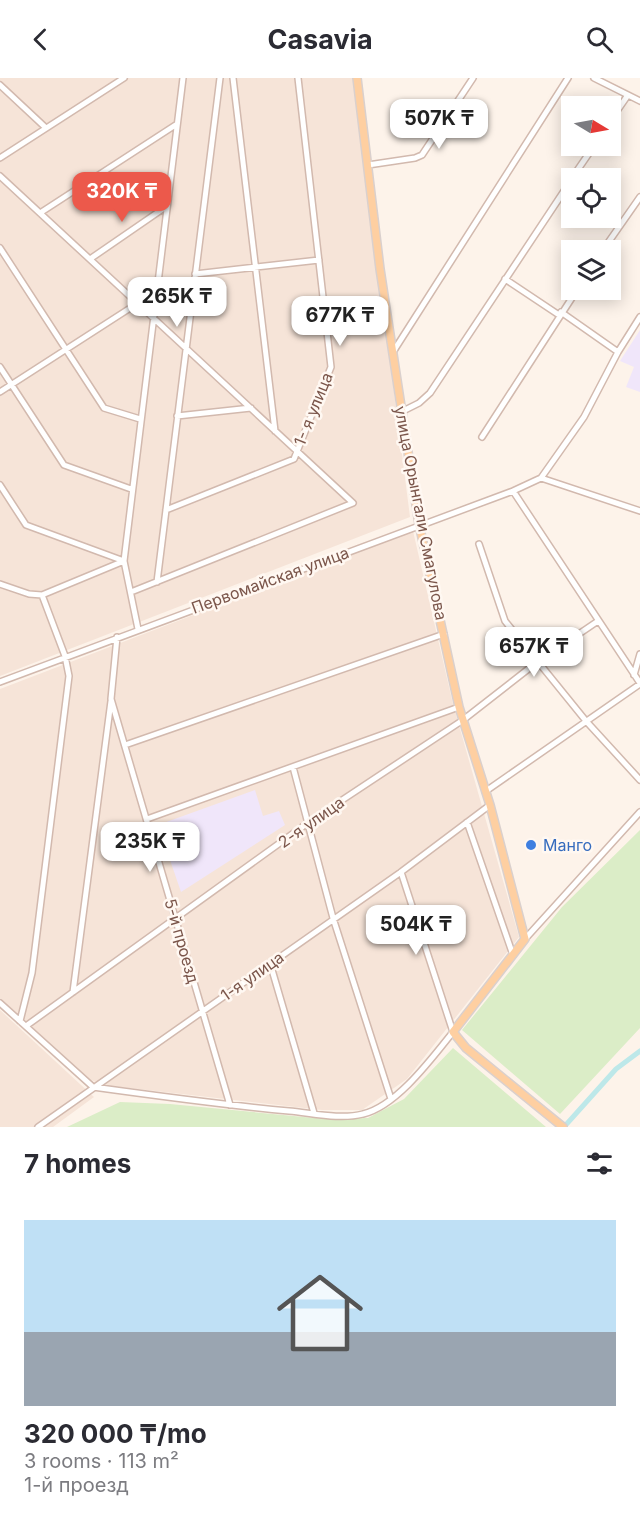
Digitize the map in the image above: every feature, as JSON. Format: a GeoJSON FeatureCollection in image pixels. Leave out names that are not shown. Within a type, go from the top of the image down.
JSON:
{"type":"FeatureCollection","features":[{"type":"Feature","properties":{"kind":"main road","name":"улица Орынгали Смагулова"},"geometry":{"type":"LineString","coordinates":[[357,78],[400,412],[419,524],[459,707],[490,805],[525,939]]}},
{"type":"Feature","properties":{"kind":"main road"},"geometry":{"type":"LineString","coordinates":[[525,939],[453,1032],[466,1047],[563,1127]]}},
{"type":"Feature","properties":{"kind":"street"},"geometry":{"type":"LineString","coordinates":[[0,158],[124,78]]}},
{"type":"Feature","properties":{"kind":"street"},"geometry":{"type":"LineString","coordinates":[[138,629],[124,561],[183,78]]}},
{"type":"Feature","properties":{"kind":"street"},"geometry":{"type":"LineString","coordinates":[[157,582],[220,78]]}},
{"type":"Feature","properties":{"kind":"street"},"geometry":{"type":"LineString","coordinates":[[233,78],[275,431]]}},
{"type":"Feature","properties":{"kind":"street","name":"1- я улица"},"geometry":{"type":"LineString","coordinates":[[166,510],[294,459],[331,368],[298,78]]}},
{"type":"Feature","properties":{"kind":"street"},"geometry":{"type":"LineString","coordinates":[[368,165],[422,155],[473,78]]}},
{"type":"Feature","properties":{"kind":"street"},"geometry":{"type":"LineString","coordinates":[[392,353],[568,78]]}},
{"type":"Feature","properties":{"kind":"street"},"geometry":{"type":"LineString","coordinates":[[594,78],[640,101]]}},
{"type":"Feature","properties":{"kind":"street"},"geometry":{"type":"LineString","coordinates":[[0,85],[46,128]]}},
{"type":"Feature","properties":{"kind":"street"},"geometry":{"type":"LineString","coordinates":[[621,105],[628,95]]}},
{"type":"Feature","properties":{"kind":"street"},"geometry":{"type":"LineString","coordinates":[[40,213],[177,124]]}},
{"type":"Feature","properties":{"kind":"street"},"geometry":{"type":"LineString","coordinates":[[0,176],[353,503],[130,592]]}},
{"type":"Feature","properties":{"kind":"street"},"geometry":{"type":"LineString","coordinates":[[400,412],[419,403],[430,393],[561,195]]}},
{"type":"Feature","properties":{"kind":"street"},"geometry":{"type":"LineString","coordinates":[[610,240],[640,197]]}},
{"type":"Feature","properties":{"kind":"street"},"geometry":{"type":"LineString","coordinates":[[90,259],[167,206]]}},
{"type":"Feature","properties":{"kind":"street"},"geometry":{"type":"LineString","coordinates":[[0,248],[104,408],[140,419]]}},
{"type":"Feature","properties":{"kind":"street"},"geometry":{"type":"LineString","coordinates":[[195,274],[319,260]]}},
{"type":"Feature","properties":{"kind":"street"},"geometry":{"type":"LineString","coordinates":[[505,279],[618,352]]}},
{"type":"Feature","properties":{"kind":"street"},"geometry":{"type":"LineString","coordinates":[[482,436],[570,300]]}},
{"type":"Feature","properties":{"kind":"street"},"geometry":{"type":"LineString","coordinates":[[0,392],[138,303]]}},
{"type":"Feature","properties":{"kind":"street"},"geometry":{"type":"LineString","coordinates":[[640,317],[618,352],[584,417],[541,478],[640,511]]}},
{"type":"Feature","properties":{"kind":"street"},"geometry":{"type":"LineString","coordinates":[[0,367],[64,465],[131,489]]}},
{"type":"Feature","properties":{"kind":"street"},"geometry":{"type":"LineString","coordinates":[[177,416],[251,408]]}},
{"type":"Feature","properties":{"kind":"street","name":"Первомайская улица"},"geometry":{"type":"LineString","coordinates":[[0,682],[419,524],[513,491],[541,478]]}},
{"type":"Feature","properties":{"kind":"street"},"geometry":{"type":"LineString","coordinates":[[0,485],[26,525],[124,561]]}},
{"type":"Feature","properties":{"kind":"street"},"geometry":{"type":"LineString","coordinates":[[486,791],[640,684],[513,491]]}},
{"type":"Feature","properties":{"kind":"street"},"geometry":{"type":"LineString","coordinates":[[478,544],[505,621],[536,663],[640,780]]}},
{"type":"Feature","properties":{"kind":"street"},"geometry":{"type":"LineString","coordinates":[[0,584],[29,594],[42,595],[124,561]]}},
{"type":"Feature","properties":{"kind":"street"},"geometry":{"type":"LineString","coordinates":[[20,1020],[32,972],[69,676],[65,656],[42,595]]}},
{"type":"Feature","properties":{"kind":"street","name":"2-я улица"},"geometry":{"type":"LineString","coordinates":[[26,1026],[309,822],[464,720],[536,663],[598,621]]}},
{"type":"Feature","properties":{"kind":"street"},"geometry":{"type":"LineString","coordinates":[[125,745],[444,634]]}},
{"type":"Feature","properties":{"kind":"street","name":"5-й проезд"},"geometry":{"type":"LineString","coordinates":[[117,637],[111,699],[230,1106]]}},
{"type":"Feature","properties":{"kind":"street"},"geometry":{"type":"LineString","coordinates":[[634,675],[640,654]]}},
{"type":"Feature","properties":{"kind":"street"},"geometry":{"type":"LineString","coordinates":[[73,992],[111,699]]}},
{"type":"Feature","properties":{"kind":"street"},"geometry":{"type":"LineString","coordinates":[[147,819],[459,707]]}},
{"type":"Feature","properties":{"kind":"street"},"geometry":{"type":"LineString","coordinates":[[293,767],[333,918],[391,1099]]}},
{"type":"Feature","properties":{"kind":"street","name":"1-я улица"},"geometry":{"type":"LineString","coordinates":[[38,1127],[401,872],[490,805]]}},
{"type":"Feature","properties":{"kind":"street"},"geometry":{"type":"LineString","coordinates":[[525,939],[640,812]]}},
{"type":"Feature","properties":{"kind":"street"},"geometry":{"type":"LineString","coordinates":[[467,822],[513,955]]}},
{"type":"Feature","properties":{"kind":"street"},"geometry":{"type":"LineString","coordinates":[[0,1004],[93,1088],[230,1106],[314,1113],[363,1114],[391,1099],[410,1085],[453,1032],[401,872]]}},
{"type":"Feature","properties":{"kind":"street"},"geometry":{"type":"LineString","coordinates":[[270,963],[314,1113]]}},
{"type":"Feature","properties":{"kind":"shaded area"},"geometry":{"type":"Polygon","coordinates":[[[0,78],[354,78],[410,517],[0,676],[0,78]]]}},
{"type":"Feature","properties":{"kind":"shaded area"},"geometry":{"type":"Polygon","coordinates":[[[640,330],[640,392],[626,387],[634,367],[620,361],[640,330]]]}},
{"type":"Feature","properties":{"kind":"shaded area"},"geometry":{"type":"Polygon","coordinates":[[[413,531],[453,704],[519,937],[407,1079],[362,1110],[322,1110],[103,1085],[91,1080],[0,998],[0,689],[413,531]]]}},
{"type":"Feature","properties":{"kind":"shaded area"},"geometry":{"type":"Polygon","coordinates":[[[255,790],[263,816],[279,811],[285,825],[181,892],[158,825],[255,790]]]}},
{"type":"Feature","properties":{"kind":"shaded area"},"geometry":{"type":"Polygon","coordinates":[[[0,1010],[94,1097],[53,1127],[0,1127],[0,1010]]]}},
{"type":"Feature","properties":{"kind":"green space"},"geometry":{"type":"Polygon","coordinates":[[[640,830],[640,1028],[560,1114],[462,1030],[562,907],[640,830]]]}},
{"type":"Feature","properties":{"kind":"green space"},"geometry":{"type":"Polygon","coordinates":[[[453,1048],[546,1127],[67,1127],[120,1102],[170,1104],[325,1119],[368,1118],[404,1099],[453,1048]]]}},
{"type":"Feature","properties":{"kind":"waterway"},"geometry":{"type":"LineString","coordinates":[[564,1127],[616,1069],[640,1051]]}},
{"type":"Feature","properties":{"kind":"place","name":"Манго"},"geometry":{"type":"Point","coordinates":[531,845]}}]}
